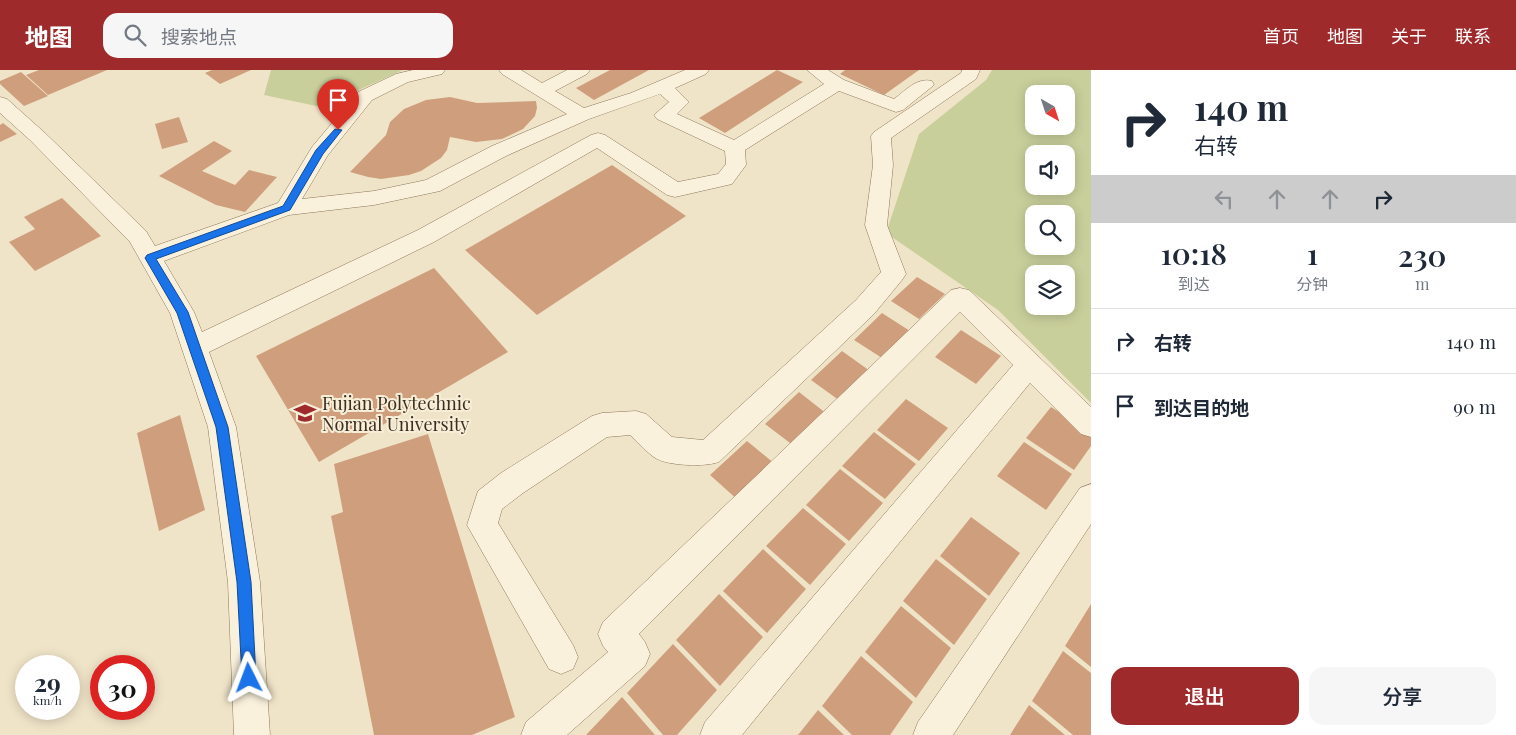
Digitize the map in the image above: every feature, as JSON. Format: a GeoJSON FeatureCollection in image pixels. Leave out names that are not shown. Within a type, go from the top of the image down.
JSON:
{"type":"FeatureCollection","features":[{"type":"Feature","properties":{"kind":"street"},"geometry":{"type":"LineString","coordinates":[[286,208],[319,152],[365,96],[402,78],[436,70]]}},
{"type":"Feature","properties":{"kind":"street"},"geometry":{"type":"LineString","coordinates":[[508,70],[582,115]]}},
{"type":"Feature","properties":{"kind":"street"},"geometry":{"type":"LineString","coordinates":[[542,90],[581,70]]}},
{"type":"Feature","properties":{"kind":"street"},"geometry":{"type":"LineString","coordinates":[[150,258],[286,208],[374,198],[432,186],[499,151],[582,115],[638,97],[700,70]]}},
{"type":"Feature","properties":{"kind":"street"},"geometry":{"type":"LineString","coordinates":[[816,70],[837,84],[896,106],[948,70]]}},
{"type":"Feature","properties":{"kind":"street"},"geometry":{"type":"LineString","coordinates":[[561,657],[482,525],[489,501],[512,483],[602,425],[636,422],[666,450],[710,453],[865,307],[894,274],[876,225],[883,165],[881,136],[970,75],[971,70]]}},
{"type":"Feature","properties":{"kind":"street"},"geometry":{"type":"LineString","coordinates":[[735,148],[837,84]]}},
{"type":"Feature","properties":{"kind":"street"},"geometry":{"type":"LineString","coordinates":[[663,87],[680,102],[664,115],[735,148]]}},
{"type":"Feature","properties":{"kind":"street"},"geometry":{"type":"LineString","coordinates":[[0,103],[38,137],[138,237],[182,312],[222,427],[244,582],[252,735]]}},
{"type":"Feature","properties":{"kind":"street"},"geometry":{"type":"LineString","coordinates":[[194,347],[426,236],[598,139],[675,190],[725,179],[736,165],[735,148]]}},
{"type":"Feature","properties":{"kind":"street"},"geometry":{"type":"LineString","coordinates":[[539,735],[633,654],[615,634],[960,297],[1091,425]]}},
{"type":"Feature","properties":{"kind":"street"},"geometry":{"type":"LineString","coordinates":[[718,735],[1029,365]]}},
{"type":"Feature","properties":{"kind":"street"},"geometry":{"type":"LineString","coordinates":[[931,735],[1091,498]]}},
{"type":"Feature","properties":{"kind":"green space"},"geometry":{"type":"Polygon","coordinates":[[[271,70],[403,70],[321,107],[264,95],[271,70]]]}},
{"type":"Feature","properties":{"kind":"green space"},"geometry":{"type":"Polygon","coordinates":[[[992,70],[1091,70],[1091,403],[998,310],[886,233],[919,134],[986,80],[992,70]]]}},
{"type":"Feature","properties":{"kind":"building"},"geometry":{"type":"Polygon","coordinates":[[[39,70],[107,70],[48,95],[26,75],[39,70]]]}},
{"type":"Feature","properties":{"kind":"building"},"geometry":{"type":"Polygon","coordinates":[[[212,70],[251,70],[220,84],[205,73],[212,70]]]}},
{"type":"Feature","properties":{"kind":"building"},"geometry":{"type":"Polygon","coordinates":[[[610,70],[649,70],[594,100],[576,88],[610,70]]]}},
{"type":"Feature","properties":{"kind":"building"},"geometry":{"type":"Polygon","coordinates":[[[777,70],[803,82],[725,133],[699,118],[777,70]]]}},
{"type":"Feature","properties":{"kind":"building"},"geometry":{"type":"Polygon","coordinates":[[[845,70],[919,70],[884,95],[840,74],[845,70]]]}},
{"type":"Feature","properties":{"kind":"building"},"geometry":{"type":"Polygon","coordinates":[[[21,72],[48,96],[24,106],[0,84],[0,81],[21,72]]]}},
{"type":"Feature","properties":{"kind":"building"},"geometry":{"type":"Polygon","coordinates":[[[450,97],[477,103],[536,101],[537,108],[535,116],[523,129],[502,139],[476,142],[450,137],[447,150],[441,158],[421,171],[409,175],[381,179],[350,172],[386,135],[390,122],[404,109],[426,100],[450,97]]]}},
{"type":"Feature","properties":{"kind":"building"},"geometry":{"type":"Polygon","coordinates":[[[179,117],[188,142],[162,149],[155,124],[179,117]]]}},
{"type":"Feature","properties":{"kind":"building"},"geometry":{"type":"Polygon","coordinates":[[[3,123],[17,134],[0,142],[0,125],[3,123]]]}},
{"type":"Feature","properties":{"kind":"building"},"geometry":{"type":"Polygon","coordinates":[[[214,141],[232,151],[202,171],[235,185],[249,170],[277,177],[245,212],[216,205],[159,176],[214,141]]]}},
{"type":"Feature","properties":{"kind":"building"},"geometry":{"type":"Polygon","coordinates":[[[612,165],[686,216],[537,315],[465,250],[612,165]]]}},
{"type":"Feature","properties":{"kind":"building"},"geometry":{"type":"Polygon","coordinates":[[[62,198],[101,236],[35,271],[9,242],[35,229],[24,217],[62,198]]]}},
{"type":"Feature","properties":{"kind":"building"},"geometry":{"type":"Polygon","coordinates":[[[434,268],[508,352],[319,462],[256,356],[434,268]]]}},
{"type":"Feature","properties":{"kind":"building"},"geometry":{"type":"Polygon","coordinates":[[[917,277],[945,294],[919,319],[891,301],[917,277]]]}},
{"type":"Feature","properties":{"kind":"building"},"geometry":{"type":"Polygon","coordinates":[[[882,313],[910,331],[882,358],[854,340],[882,313]]]}},
{"type":"Feature","properties":{"kind":"building"},"geometry":{"type":"Polygon","coordinates":[[[961,330],[1001,356],[976,384],[935,357],[961,330]]]}},
{"type":"Feature","properties":{"kind":"building"},"geometry":{"type":"Polygon","coordinates":[[[842,351],[870,371],[840,401],[811,380],[842,351]]]}},
{"type":"Feature","properties":{"kind":"building"},"geometry":{"type":"Polygon","coordinates":[[[799,392],[827,414],[794,446],[765,424],[799,392]]]}},
{"type":"Feature","properties":{"kind":"building"},"geometry":{"type":"Polygon","coordinates":[[[906,399],[948,428],[919,461],[877,430],[906,399]]]}},
{"type":"Feature","properties":{"kind":"building"},"geometry":{"type":"Polygon","coordinates":[[[1051,407],[1091,432],[1091,446],[1074,470],[1026,438],[1051,407]]]}},
{"type":"Feature","properties":{"kind":"building"},"geometry":{"type":"Polygon","coordinates":[[[180,415],[205,510],[159,531],[137,433],[180,415]]]}},
{"type":"Feature","properties":{"kind":"building"},"geometry":{"type":"Polygon","coordinates":[[[874,432],[916,464],[885,499],[842,466],[874,432]]]}},
{"type":"Feature","properties":{"kind":"building"},"geometry":{"type":"Polygon","coordinates":[[[428,434],[515,717],[472,735],[374,735],[331,516],[343,512],[334,464],[428,434]]]}},
{"type":"Feature","properties":{"kind":"building"},"geometry":{"type":"Polygon","coordinates":[[[747,441],[775,464],[739,501],[710,475],[747,441]]]}},
{"type":"Feature","properties":{"kind":"building"},"geometry":{"type":"Polygon","coordinates":[[[1024,442],[1072,474],[1046,510],[997,476],[1024,442]]]}},
{"type":"Feature","properties":{"kind":"building"},"geometry":{"type":"Polygon","coordinates":[[[840,469],[883,503],[849,541],[806,505],[840,469]]]}},
{"type":"Feature","properties":{"kind":"building"},"geometry":{"type":"Polygon","coordinates":[[[803,508],[846,544],[810,585],[766,546],[803,508]]]}},
{"type":"Feature","properties":{"kind":"building"},"geometry":{"type":"Polygon","coordinates":[[[971,517],[1020,553],[989,596],[940,556],[971,517]]]}},
{"type":"Feature","properties":{"kind":"building"},"geometry":{"type":"Polygon","coordinates":[[[763,549],[806,589],[767,633],[723,591],[763,549]]]}},
{"type":"Feature","properties":{"kind":"building"},"geometry":{"type":"Polygon","coordinates":[[[936,559],[987,599],[954,645],[903,601],[936,559]]]}},
{"type":"Feature","properties":{"kind":"building"},"geometry":{"type":"Polygon","coordinates":[[[719,594],[763,637],[720,686],[676,640],[719,594]]]}},
{"type":"Feature","properties":{"kind":"building"},"geometry":{"type":"Polygon","coordinates":[[[1091,604],[1091,667],[1065,646],[1091,604]]]}},
{"type":"Feature","properties":{"kind":"building"},"geometry":{"type":"Polygon","coordinates":[[[901,606],[951,648],[916,698],[865,652],[901,606]]]}},
{"type":"Feature","properties":{"kind":"building"},"geometry":{"type":"Polygon","coordinates":[[[673,644],[717,690],[677,735],[663,735],[627,693],[673,644]]]}},
{"type":"Feature","properties":{"kind":"building"},"geometry":{"type":"Polygon","coordinates":[[[1063,651],[1091,673],[1091,735],[1073,735],[1032,701],[1063,651]]]}},
{"type":"Feature","properties":{"kind":"building"},"geometry":{"type":"Polygon","coordinates":[[[861,656],[913,702],[890,735],[852,735],[822,706],[861,656]]]}},
{"type":"Feature","properties":{"kind":"building"},"geometry":{"type":"Polygon","coordinates":[[[622,697],[655,735],[586,735],[622,697]]]}},
{"type":"Feature","properties":{"kind":"building"},"geometry":{"type":"Polygon","coordinates":[[[1029,705],[1065,735],[1010,735],[1029,705]]]}},
{"type":"Feature","properties":{"kind":"building"},"geometry":{"type":"Polygon","coordinates":[[[818,710],[844,735],[798,735],[818,710]]]}},
{"type":"Feature","properties":{"kind":"place","name":"Fujian Polytechnic Normal University"},"geometry":{"type":"Point","coordinates":[305,413]}},
{"type":"Feature","properties":{"kind":"route"},"geometry":{"type":"LineString","coordinates":[[249,678],[244,582],[222,427],[182,312],[150,258],[286,208],[319,152],[338,130]]}}]}
